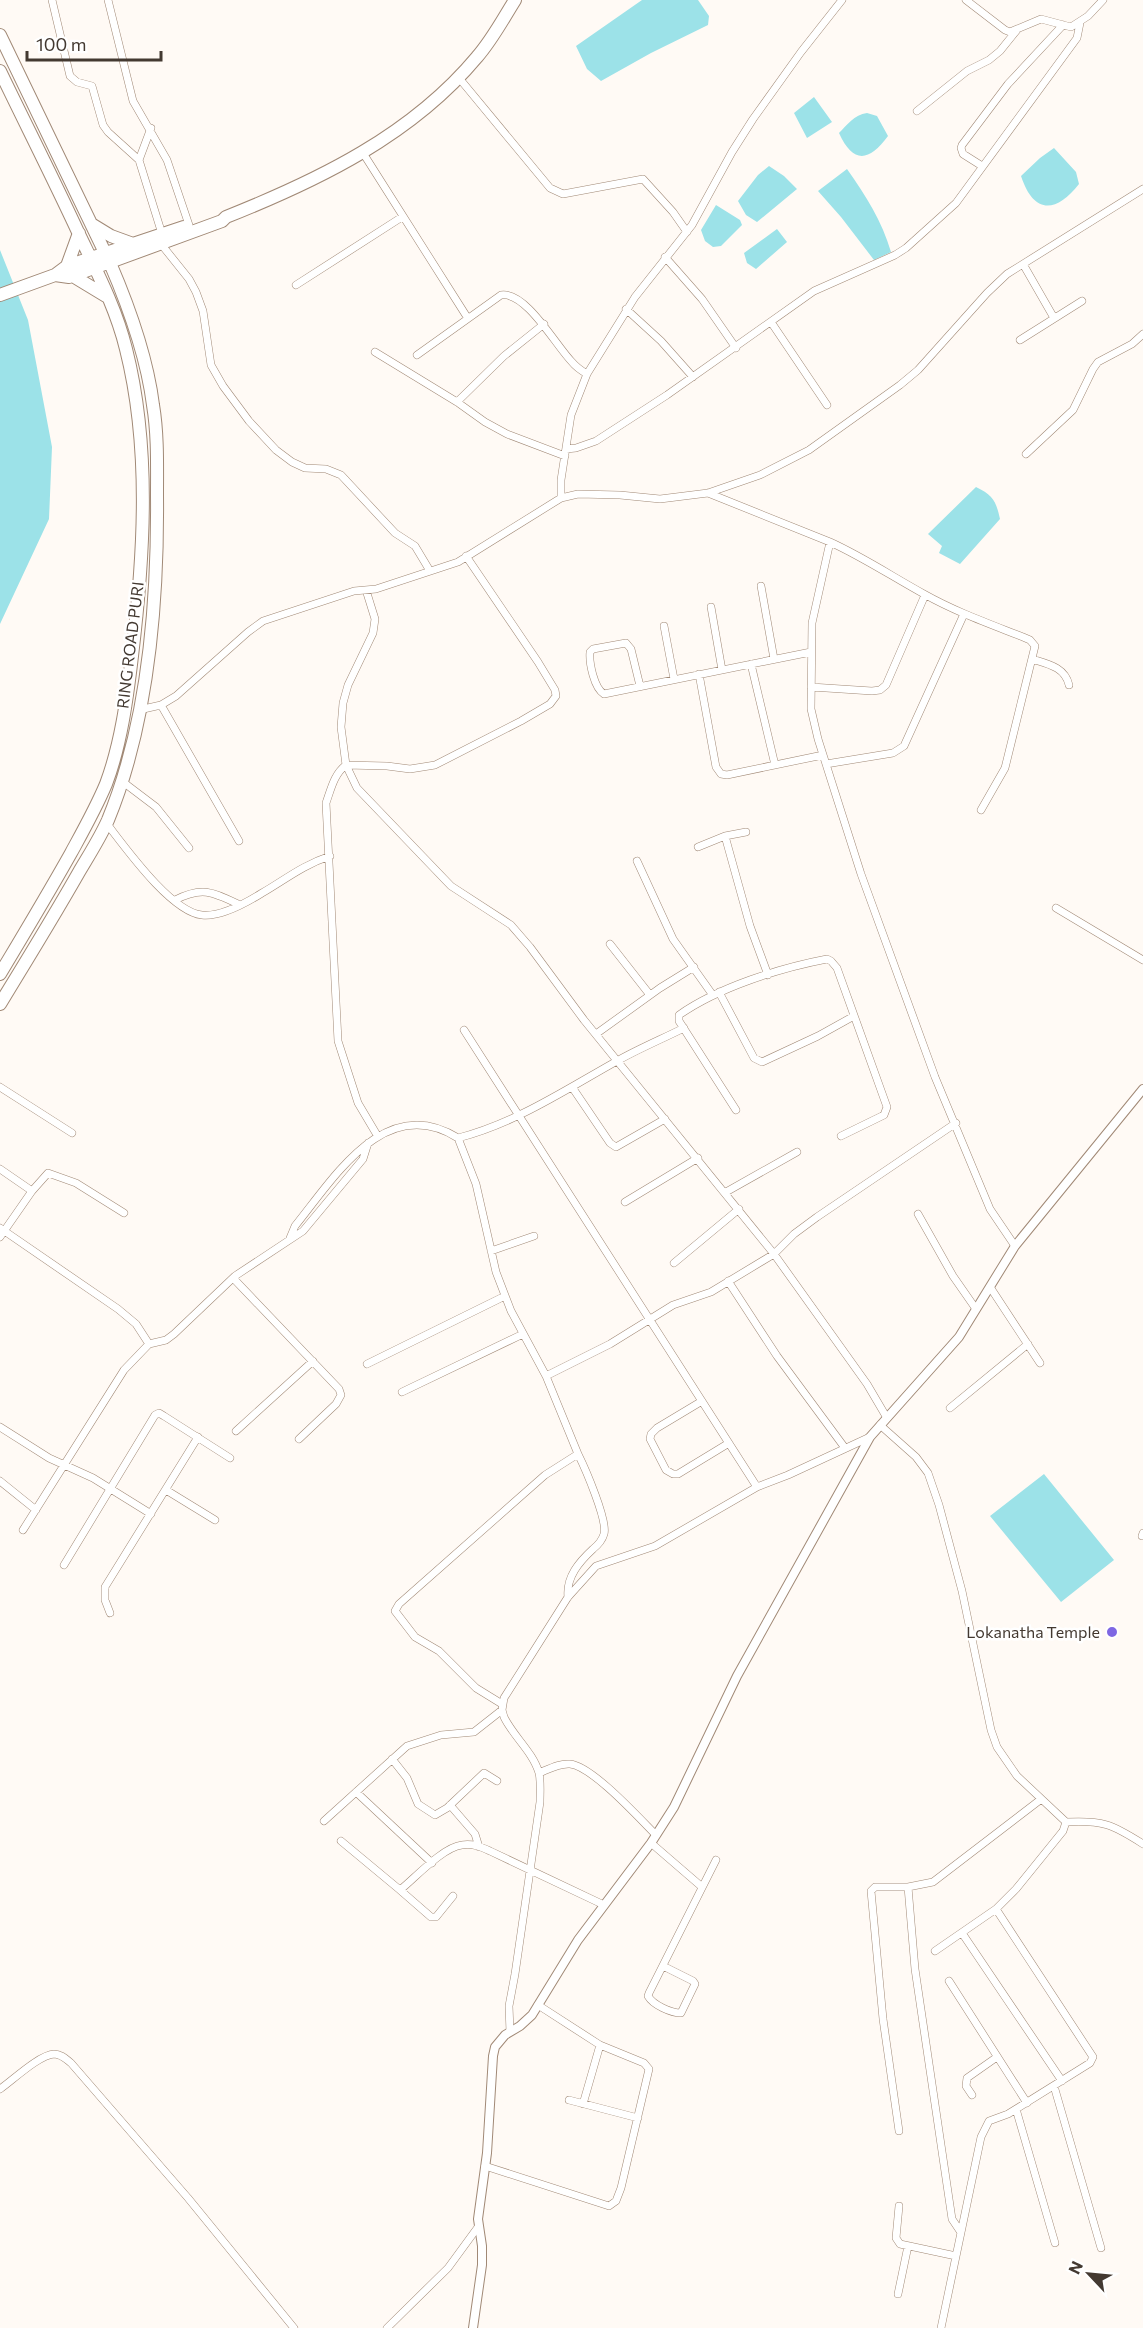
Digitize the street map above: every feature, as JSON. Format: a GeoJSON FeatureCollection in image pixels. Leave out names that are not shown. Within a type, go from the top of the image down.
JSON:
{"type":"FeatureCollection","features":[{"type":"Feature","properties":{"kind":"highway"},"geometry":{"type":"LineString","coordinates":[[70,271],[161,239],[222,221],[226,217],[294,189],[363,153],[395,133],[459,78],[479,55],[515,0]]}},
{"type":"Feature","properties":{"kind":"highway","name":"RING ROAD PURI"},"geometry":{"type":"LineString","coordinates":[[0,35],[108,257],[143,357],[153,405],[158,530],[153,615],[132,752],[123,782],[107,824],[0,1004]]}},
{"type":"Feature","properties":{"kind":"highway","name":"RING ROAD PURI"},"geometry":{"type":"LineString","coordinates":[[0,71],[93,263],[126,348],[135,396],[140,447],[142,560],[127,694],[114,759],[105,786],[91,817],[48,894],[0,974]]}},
{"type":"Feature","properties":{"kind":"highway"},"geometry":{"type":"LineString","coordinates":[[161,239],[189,225],[220,215],[226,217]]}},
{"type":"Feature","properties":{"kind":"highway"},"geometry":{"type":"LineString","coordinates":[[92,224],[134,248]]}},
{"type":"Feature","properties":{"kind":"highway"},"geometry":{"type":"LineString","coordinates":[[0,295],[54,275],[69,278],[79,233]]}},
{"type":"Feature","properties":{"kind":"highway"},"geometry":{"type":"LineString","coordinates":[[119,283],[134,248]]}},
{"type":"Feature","properties":{"kind":"highway"},"geometry":{"type":"LineString","coordinates":[[70,271],[107,297]]}},
{"type":"Feature","properties":{"kind":"street"},"geometry":{"type":"LineString","coordinates":[[52,0],[70,76],[76,82],[92,86],[108,132],[138,160],[161,239],[196,292],[203,311],[211,365],[223,386],[249,421],[270,444],[292,462],[305,468],[326,469],[341,475],[394,533],[415,546],[430,571]]}},
{"type":"Feature","properties":{"kind":"street"},"geometry":{"type":"LineString","coordinates":[[108,0],[133,100],[137,110],[151,128],[167,160],[189,225]]}},
{"type":"Feature","properties":{"kind":"street"},"geometry":{"type":"LineString","coordinates":[[561,498],[571,415],[587,374],[626,309],[697,218],[732,152],[753,119],[842,0]]}},
{"type":"Feature","properties":{"kind":"street"},"geometry":{"type":"LineString","coordinates":[[966,0],[1005,30],[1017,30],[1041,20],[1050,20],[1071,27],[1080,23],[1103,0]]}},
{"type":"Feature","properties":{"kind":"street"},"geometry":{"type":"LineString","coordinates":[[375,352],[494,427],[565,452],[596,441],[736,348],[814,291],[906,248],[956,203],[1077,38],[1080,23]]}},
{"type":"Feature","properties":{"kind":"street"},"geometry":{"type":"LineString","coordinates":[[981,166],[963,154],[962,145],[1008,84],[1063,25]]}},
{"type":"Feature","properties":{"kind":"street"},"geometry":{"type":"LineString","coordinates":[[917,111],[967,71],[989,60],[1000,51],[1017,30]]}},
{"type":"Feature","properties":{"kind":"street"},"geometry":{"type":"LineString","coordinates":[[459,78],[550,188],[563,194],[637,178],[643,179],[667,205],[687,232]]}},
{"type":"Feature","properties":{"kind":"street"},"geometry":{"type":"LineString","coordinates":[[138,160],[151,128]]}},
{"type":"Feature","properties":{"kind":"street"},"geometry":{"type":"LineString","coordinates":[[363,153],[467,317]]}},
{"type":"Feature","properties":{"kind":"street"},"geometry":{"type":"LineString","coordinates":[[139,710],[161,705],[176,696],[263,621],[354,591],[376,589],[458,562],[561,498],[578,494],[660,499],[708,493],[760,475],[809,450],[918,370],[1007,274],[1143,189]]}},
{"type":"Feature","properties":{"kind":"street"},"geometry":{"type":"LineString","coordinates":[[296,285],[402,217]]}},
{"type":"Feature","properties":{"kind":"street"},"geometry":{"type":"LineString","coordinates":[[665,257],[702,299],[736,348]]}},
{"type":"Feature","properties":{"kind":"street"},"geometry":{"type":"LineString","coordinates":[[1023,264],[1054,318]]}},
{"type":"Feature","properties":{"kind":"street"},"geometry":{"type":"LineString","coordinates":[[417,355],[467,317],[501,295],[507,294],[514,297],[544,324],[573,363],[587,374]]}},
{"type":"Feature","properties":{"kind":"street"},"geometry":{"type":"LineString","coordinates":[[1020,340],[1082,301]]}},
{"type":"Feature","properties":{"kind":"street"},"geometry":{"type":"LineString","coordinates":[[626,309],[661,340],[693,377]]}},
{"type":"Feature","properties":{"kind":"street"},"geometry":{"type":"LineString","coordinates":[[771,322],[827,405]]}},
{"type":"Feature","properties":{"kind":"street"},"geometry":{"type":"LineString","coordinates":[[457,402],[504,356],[544,324]]}},
{"type":"Feature","properties":{"kind":"street"},"geometry":{"type":"LineString","coordinates":[[1026,454],[1073,410],[1098,362],[1127,347],[1143,334]]}},
{"type":"Feature","properties":{"kind":"street"},"geometry":{"type":"LineString","coordinates":[[708,493],[858,554],[925,595],[964,614],[1030,640],[1035,646],[1005,768],[981,810]]}},
{"type":"Feature","properties":{"kind":"street"},"geometry":{"type":"LineString","coordinates":[[831,542],[812,623],[811,709],[823,755],[861,874],[935,1077],[990,1209],[1015,1246]]}},
{"type":"Feature","properties":{"kind":"street"},"geometry":{"type":"LineString","coordinates":[[345,765],[410,769],[435,765],[521,721],[553,700],[555,690],[466,556]]}},
{"type":"Feature","properties":{"kind":"street"},"geometry":{"type":"LineString","coordinates":[[761,586],[774,659]]}},
{"type":"Feature","properties":{"kind":"street"},"geometry":{"type":"LineString","coordinates":[[366,590],[375,619],[373,633],[348,685],[343,703],[341,728],[345,765],[357,789],[413,844],[446,881],[511,925],[530,947],[596,1034],[774,1254],[867,1384],[883,1422],[928,1473],[962,1591],[991,1730],[997,1747],[1017,1776],[1066,1822]]}},
{"type":"Feature","properties":{"kind":"street"},"geometry":{"type":"LineString","coordinates":[[811,687],[880,690],[886,685],[925,595]]}},
{"type":"Feature","properties":{"kind":"street"},"geometry":{"type":"LineString","coordinates":[[711,607],[722,670]]}},
{"type":"Feature","properties":{"kind":"street"},"geometry":{"type":"LineString","coordinates":[[826,764],[892,753],[904,746],[964,614]]}},
{"type":"Feature","properties":{"kind":"street"},"geometry":{"type":"LineString","coordinates":[[664,626],[674,679]]}},
{"type":"Feature","properties":{"kind":"street"},"geometry":{"type":"LineString","coordinates":[[640,686],[631,649],[626,643],[593,649],[590,652],[590,661],[600,692],[609,693],[811,652]]}},
{"type":"Feature","properties":{"kind":"street"},"geometry":{"type":"LineString","coordinates":[[1032,659],[1059,669],[1067,675],[1069,685]]}},
{"type":"Feature","properties":{"kind":"street"},"geometry":{"type":"LineString","coordinates":[[751,664],[775,765]]}},
{"type":"Feature","properties":{"kind":"street"},"geometry":{"type":"LineString","coordinates":[[699,674],[718,771],[726,775],[823,755]]}},
{"type":"Feature","properties":{"kind":"street"},"geometry":{"type":"LineString","coordinates":[[161,705],[239,842]]}},
{"type":"Feature","properties":{"kind":"street"},"geometry":{"type":"LineString","coordinates":[[345,765],[336,777],[326,803],[338,1041],[358,1103],[376,1135]]}},
{"type":"Feature","properties":{"kind":"street"},"geometry":{"type":"LineString","coordinates":[[123,782],[156,807],[189,848]]}},
{"type":"Feature","properties":{"kind":"street"},"geometry":{"type":"LineString","coordinates":[[107,824],[142,870],[189,911],[203,915],[227,910],[259,895],[308,864],[330,856]]}},
{"type":"Feature","properties":{"kind":"street"},"geometry":{"type":"LineString","coordinates":[[698,847],[725,836],[746,832]]}},
{"type":"Feature","properties":{"kind":"street"},"geometry":{"type":"LineString","coordinates":[[725,836],[750,926],[768,975]]}},
{"type":"Feature","properties":{"kind":"street"},"geometry":{"type":"LineString","coordinates":[[636,861],[673,939],[716,993],[754,1058],[762,1062],[854,1016]]}},
{"type":"Feature","properties":{"kind":"street"},"geometry":{"type":"LineString","coordinates":[[175,900],[202,891],[213,892],[238,904]]}},
{"type":"Feature","properties":{"kind":"street"},"geometry":{"type":"LineString","coordinates":[[1056,908],[1143,960]]}},
{"type":"Feature","properties":{"kind":"street"},"geometry":{"type":"LineString","coordinates":[[610,944],[650,995]]}},
{"type":"Feature","properties":{"kind":"street"},"geometry":{"type":"LineString","coordinates":[[736,1110],[678,1018],[679,1015],[716,993],[795,965],[827,960],[831,961],[837,969],[886,1111],[884,1115],[841,1136]]}},
{"type":"Feature","properties":{"kind":"street"},"geometry":{"type":"LineString","coordinates":[[596,1034],[694,967]]}},
{"type":"Feature","properties":{"kind":"street"},"geometry":{"type":"LineString","coordinates":[[458,1138],[489,1129],[519,1116],[617,1060],[684,1028]]}},
{"type":"Feature","properties":{"kind":"street"},"geometry":{"type":"LineString","coordinates":[[464,1030],[757,1487]]}},
{"type":"Feature","properties":{"kind":"street"},"geometry":{"type":"LineString","coordinates":[[0,1087],[72,1133]]}},
{"type":"Feature","properties":{"kind":"street"},"geometry":{"type":"LineString","coordinates":[[572,1087],[615,1147],[665,1119]]}},
{"type":"Feature","properties":{"kind":"street"},"geometry":{"type":"LineString","coordinates":[[473,2328],[482,2265],[483,2246],[478,2227],[485,2166],[492,2056],[500,2040],[527,2021],[578,1940],[674,1807],[737,1676],[870,1437],[959,1337],[1015,1246],[1143,1089]]}},
{"type":"Feature","properties":{"kind":"street"},"geometry":{"type":"LineString","coordinates":[[546,1376],[610,1344],[674,1305],[711,1292],[774,1254],[794,1234],[817,1217],[956,1123]]}},
{"type":"Feature","properties":{"kind":"street"},"geometry":{"type":"LineString","coordinates":[[24,1530],[124,1370],[149,1344],[166,1340],[174,1334],[233,1278],[303,1231],[363,1159],[368,1143],[376,1135],[412,1125],[445,1130],[458,1138],[476,1184],[491,1251],[505,1296],[546,1376],[586,1471],[605,1530],[602,1540],[571,1576],[567,1589],[568,1597]]}},
{"type":"Feature","properties":{"kind":"street"},"geometry":{"type":"LineString","coordinates":[[726,1192],[797,1152]]}},
{"type":"Feature","properties":{"kind":"street"},"geometry":{"type":"LineString","coordinates":[[625,1202],[698,1158]]}},
{"type":"Feature","properties":{"kind":"street"},"geometry":{"type":"LineString","coordinates":[[0,1169],[32,1191]]}},
{"type":"Feature","properties":{"kind":"street"},"geometry":{"type":"LineString","coordinates":[[124,1213],[76,1183],[53,1173],[44,1175],[1,1232],[118,1309],[135,1324],[149,1344]]}},
{"type":"Feature","properties":{"kind":"street"},"geometry":{"type":"LineString","coordinates":[[674,1263],[739,1209]]}},
{"type":"Feature","properties":{"kind":"street"},"geometry":{"type":"LineString","coordinates":[[918,1214],[953,1276],[976,1309]]}},
{"type":"Feature","properties":{"kind":"street"},"geometry":{"type":"LineString","coordinates":[[491,1251],[534,1236]]}},
{"type":"Feature","properties":{"kind":"street"},"geometry":{"type":"LineString","coordinates":[[233,1278],[339,1389],[341,1395],[336,1404],[299,1439]]}},
{"type":"Feature","properties":{"kind":"street"},"geometry":{"type":"LineString","coordinates":[[728,1281],[777,1356],[845,1448]]}},
{"type":"Feature","properties":{"kind":"street"},"geometry":{"type":"LineString","coordinates":[[990,1287],[1040,1363]]}},
{"type":"Feature","properties":{"kind":"street"},"geometry":{"type":"LineString","coordinates":[[367,1364],[505,1296]]}},
{"type":"Feature","properties":{"kind":"street"},"geometry":{"type":"LineString","coordinates":[[402,1392],[523,1334]]}},
{"type":"Feature","properties":{"kind":"street"},"geometry":{"type":"LineString","coordinates":[[950,1408],[1028,1344]]}},
{"type":"Feature","properties":{"kind":"street"},"geometry":{"type":"LineString","coordinates":[[237,1431],[313,1361]]}},
{"type":"Feature","properties":{"kind":"street"},"geometry":{"type":"LineString","coordinates":[[702,1401],[651,1434],[651,1439],[666,1470],[678,1474],[729,1443]]}},
{"type":"Feature","properties":{"kind":"street"},"geometry":{"type":"LineString","coordinates":[[64,1565],[155,1415],[159,1413],[230,1458]]}},
{"type":"Feature","properties":{"kind":"street"},"geometry":{"type":"LineString","coordinates":[[0,1427],[42,1454],[87,1475],[151,1514]]}},
{"type":"Feature","properties":{"kind":"street"},"geometry":{"type":"LineString","coordinates":[[110,1612],[105,1600],[105,1587],[198,1437]]}},
{"type":"Feature","properties":{"kind":"street"},"geometry":{"type":"LineString","coordinates":[[324,1821],[406,1746],[441,1735],[474,1732],[502,1707],[568,1597],[596,1566],[655,1546],[757,1487],[870,1437]]}},
{"type":"Feature","properties":{"kind":"street"},"geometry":{"type":"LineString","coordinates":[[510,2032],[509,2006],[540,1802],[539,1773],[533,1760],[507,1723],[502,1707],[476,1689],[440,1651],[411,1634],[396,1614],[397,1607],[545,1475],[578,1454]]}},
{"type":"Feature","properties":{"kind":"street"},"geometry":{"type":"LineString","coordinates":[[0,1480],[36,1510]]}},
{"type":"Feature","properties":{"kind":"street"},"geometry":{"type":"LineString","coordinates":[[166,1490],[215,1520]]}},
{"type":"Feature","properties":{"kind":"street"},"geometry":{"type":"LineString","coordinates":[[392,1759],[407,1778],[415,1800],[435,1815],[450,1805],[484,1773],[497,1781]]}},
{"type":"Feature","properties":{"kind":"street"},"geometry":{"type":"LineString","coordinates":[[539,1773],[568,1764],[582,1768],[604,1784],[653,1839],[702,1887]]}},
{"type":"Feature","properties":{"kind":"street"},"geometry":{"type":"LineString","coordinates":[[356,1792],[432,1863]]}},
{"type":"Feature","properties":{"kind":"street"},"geometry":{"type":"LineString","coordinates":[[899,2131],[883,2019],[870,1894],[872,1889],[875,1887],[908,1887],[933,1882],[1040,1800]]}},
{"type":"Feature","properties":{"kind":"street"},"geometry":{"type":"LineString","coordinates":[[450,1805],[475,1834],[479,1847]]}},
{"type":"Feature","properties":{"kind":"street"},"geometry":{"type":"LineString","coordinates":[[1066,1822],[1105,1823],[1143,1844]]}},
{"type":"Feature","properties":{"kind":"street"},"geometry":{"type":"LineString","coordinates":[[935,1951],[996,1909],[1048,1851],[1063,1831],[1066,1822]]}},
{"type":"Feature","properties":{"kind":"street"},"geometry":{"type":"LineString","coordinates":[[341,1841],[431,1917],[436,1917],[453,1896]]}},
{"type":"Feature","properties":{"kind":"street"},"geometry":{"type":"LineString","coordinates":[[400,1890],[447,1850],[460,1845],[479,1847],[604,1905]]}},
{"type":"Feature","properties":{"kind":"street"},"geometry":{"type":"LineString","coordinates":[[663,1966],[695,1984],[681,2013],[675,2013],[649,2000],[649,1993],[716,1860]]}},
{"type":"Feature","properties":{"kind":"street"},"geometry":{"type":"LineString","coordinates":[[908,1887],[915,1969],[952,2219],[960,2231]]}},
{"type":"Feature","properties":{"kind":"street"},"geometry":{"type":"LineString","coordinates":[[941,2328],[983,2131],[989,2121],[1027,2103],[1090,2063],[1094,2057],[996,1909]]}},
{"type":"Feature","properties":{"kind":"street"},"geometry":{"type":"LineString","coordinates":[[962,1933],[1058,2084],[1101,2248]]}},
{"type":"Feature","properties":{"kind":"street"},"geometry":{"type":"LineString","coordinates":[[949,1981],[1027,2103]]}},
{"type":"Feature","properties":{"kind":"street"},"geometry":{"type":"LineString","coordinates":[[485,2166],[609,2206],[616,2201],[621,2188],[649,2068],[644,2063],[600,2045],[538,2005]]}},
{"type":"Feature","properties":{"kind":"street"},"geometry":{"type":"LineString","coordinates":[[583,2104],[600,2045]]}},
{"type":"Feature","properties":{"kind":"street"},"geometry":{"type":"LineString","coordinates":[[0,2089],[42,2058],[52,2054],[58,2054],[72,2062],[294,2328]]}},
{"type":"Feature","properties":{"kind":"street"},"geometry":{"type":"LineString","coordinates":[[972,2095],[966,2086],[967,2078],[997,2057]]}},
{"type":"Feature","properties":{"kind":"street"},"geometry":{"type":"LineString","coordinates":[[570,2100],[638,2118]]}},
{"type":"Feature","properties":{"kind":"street"},"geometry":{"type":"LineString","coordinates":[[1016,2109],[1055,2243]]}},
{"type":"Feature","properties":{"kind":"street"},"geometry":{"type":"LineString","coordinates":[[899,2206],[896,2238],[900,2244],[956,2256]]}},
{"type":"Feature","properties":{"kind":"street"},"geometry":{"type":"LineString","coordinates":[[387,2328],[448,2268],[478,2227]]}},
{"type":"Feature","properties":{"kind":"street"},"geometry":{"type":"LineString","coordinates":[[898,2294],[908,2246]]}},
{"type":"Feature","properties":{"kind":"water"},"geometry":{"type":"Polygon","coordinates":[[[642,0],[698,0],[709,16],[708,25],[601,81],[587,69],[576,46],[642,0]]]}},
{"type":"Feature","properties":{"kind":"water"},"geometry":{"type":"Polygon","coordinates":[[[814,97],[832,122],[807,138],[794,113],[814,97]]]}},
{"type":"Feature","properties":{"kind":"water"},"geometry":{"type":"Polygon","coordinates":[[[867,113],[877,116],[888,136],[874,151],[862,156],[850,150],[839,133],[855,118],[867,113]]]}},
{"type":"Feature","properties":{"kind":"water"},"geometry":{"type":"Polygon","coordinates":[[[1054,148],[1076,172],[1079,184],[1062,200],[1046,206],[1032,198],[1021,176],[1054,148]]]}},
{"type":"Feature","properties":{"kind":"water"},"geometry":{"type":"Polygon","coordinates":[[[769,166],[797,189],[757,222],[746,215],[738,201],[758,175],[769,166]]]}},
{"type":"Feature","properties":{"kind":"water"},"geometry":{"type":"Polygon","coordinates":[[[847,169],[873,209],[891,252],[874,260],[818,191],[847,169]]]}},
{"type":"Feature","properties":{"kind":"water"},"geometry":{"type":"Polygon","coordinates":[[[716,205],[740,220],[742,225],[721,246],[713,247],[705,241],[701,230],[716,205]]]}},
{"type":"Feature","properties":{"kind":"water"},"geometry":{"type":"Polygon","coordinates":[[[777,229],[787,242],[756,269],[747,263],[744,253],[777,229]]]}},
{"type":"Feature","properties":{"kind":"water"},"geometry":{"type":"Polygon","coordinates":[[[0,250],[28,320],[52,447],[49,519],[0,624],[0,250]]]}},
{"type":"Feature","properties":{"kind":"water"},"geometry":{"type":"Polygon","coordinates":[[[976,487],[993,499],[1000,519],[960,564],[939,553],[942,546],[928,534],[976,487]]]}},
{"type":"Feature","properties":{"kind":"water"},"geometry":{"type":"Polygon","coordinates":[[[1044,1474],[1114,1560],[1061,1602],[990,1516],[1044,1474]]]}},
{"type":"Feature","properties":{"kind":"place","name":"Lokanatha Temple"},"geometry":{"type":"Point","coordinates":[1112,1632]}}]}
